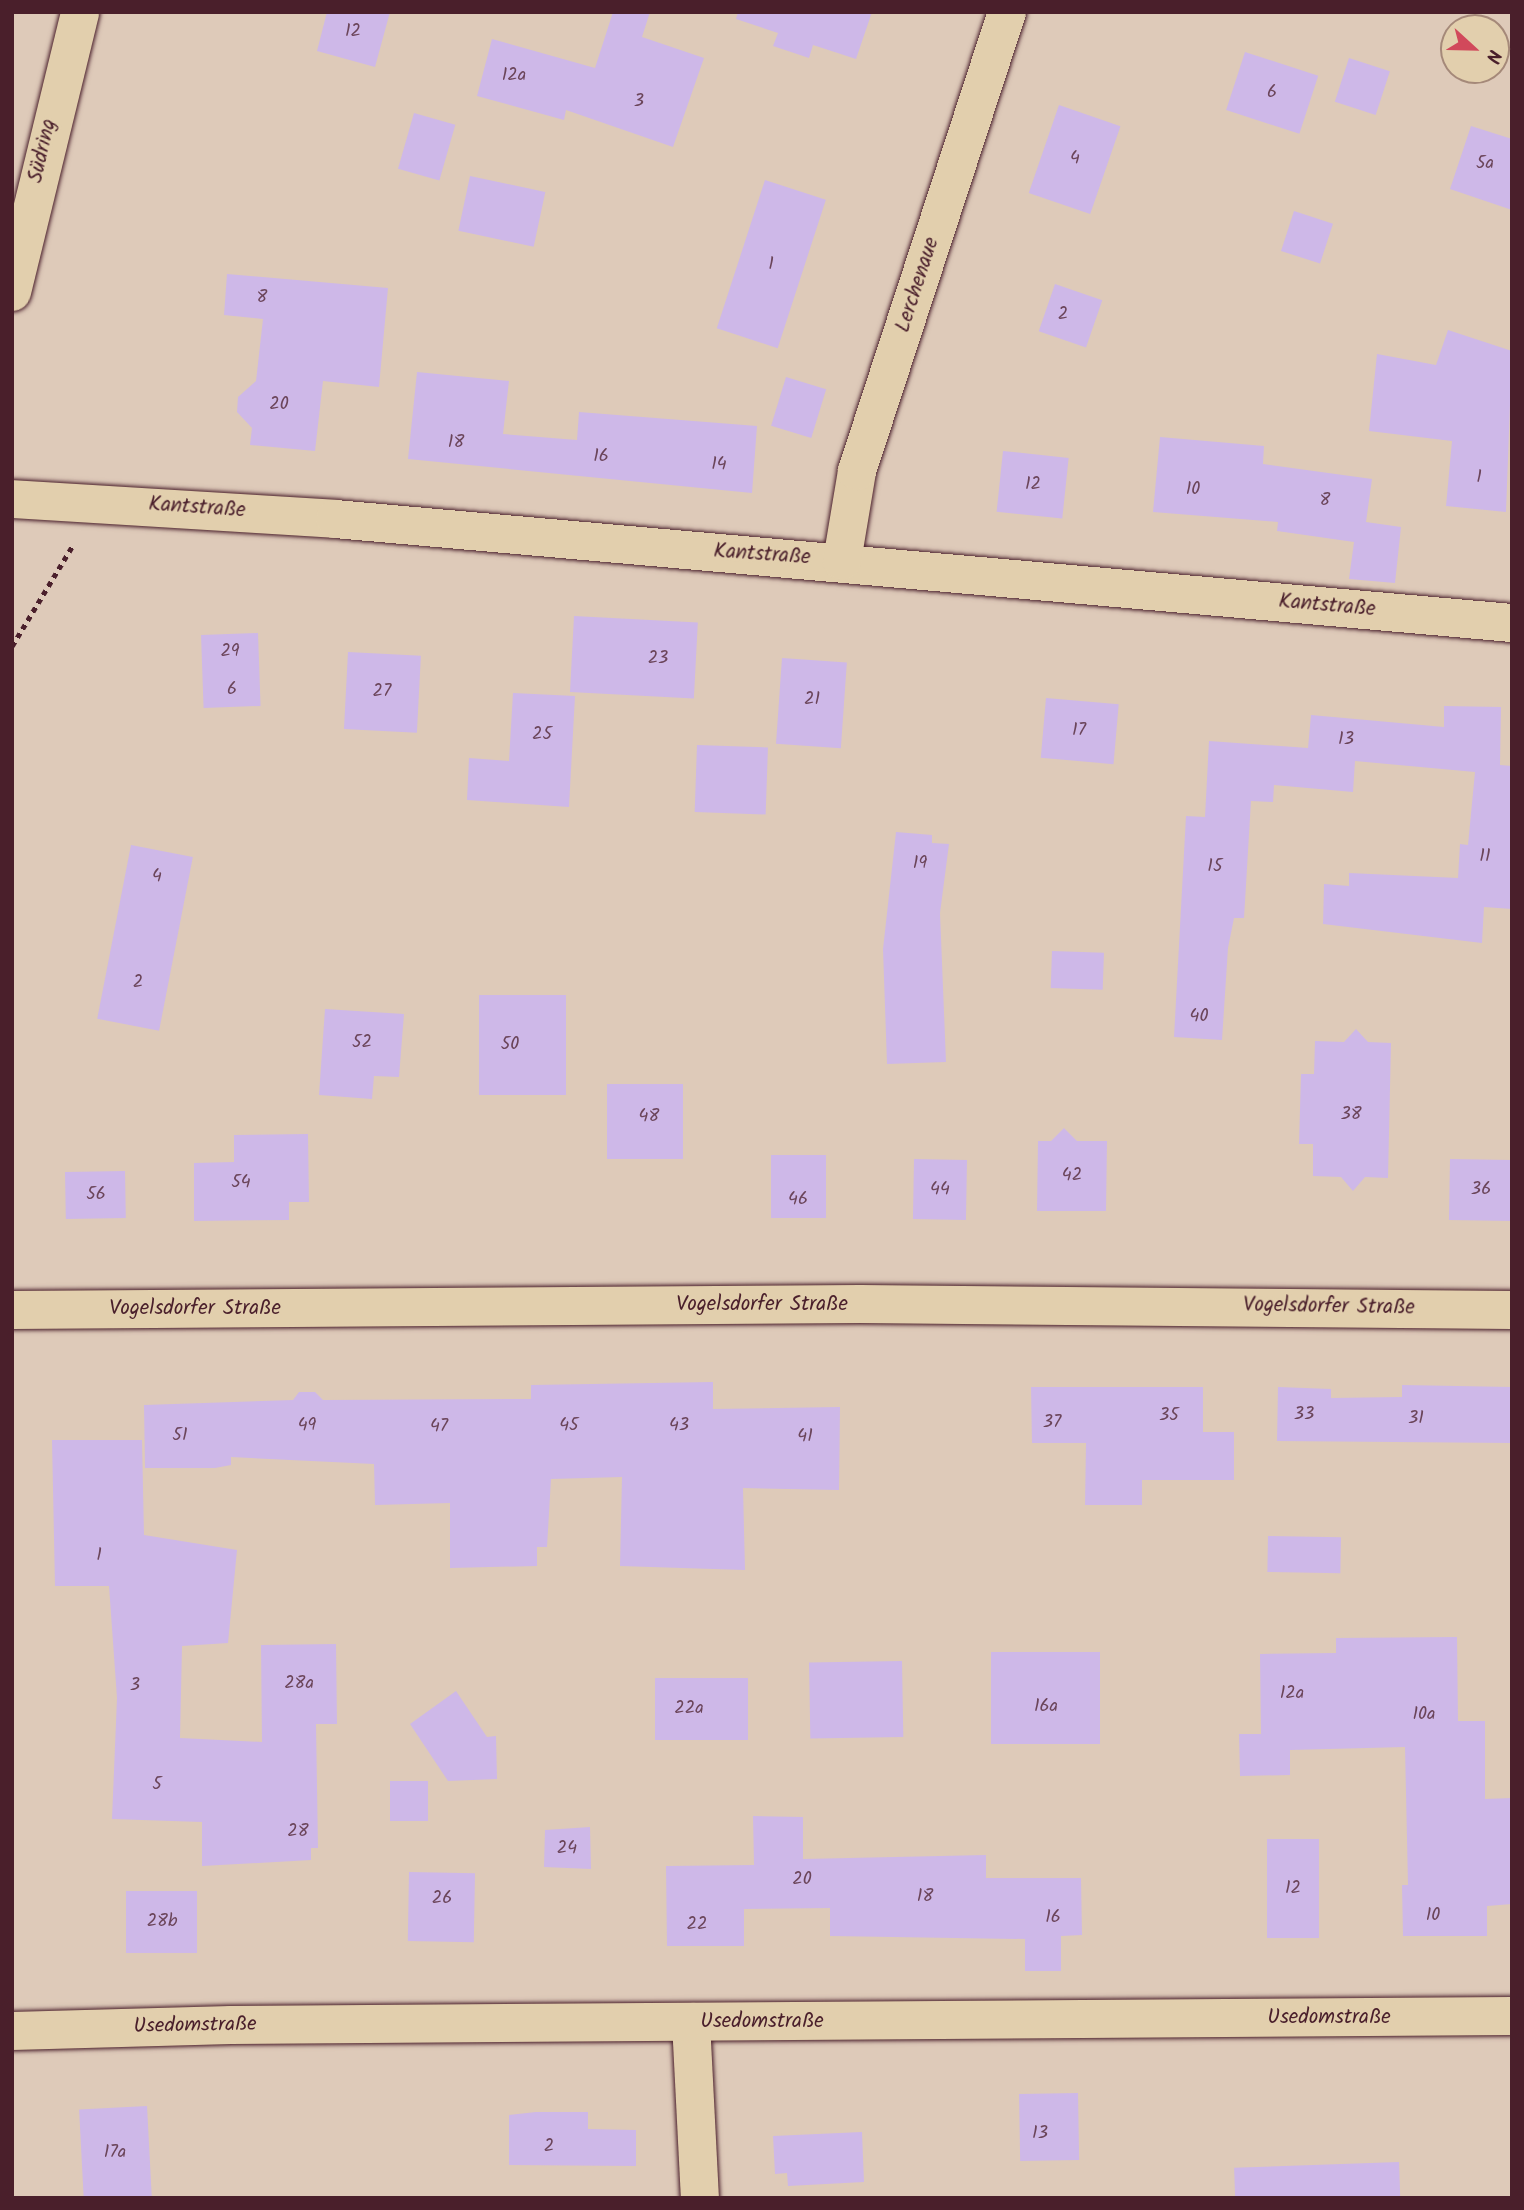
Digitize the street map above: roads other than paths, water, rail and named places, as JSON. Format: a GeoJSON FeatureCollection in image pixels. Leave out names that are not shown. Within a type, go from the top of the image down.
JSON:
{"type":"FeatureCollection","features":[{"type":"Feature","properties":{"kind":"street","name":"Südring"},"geometry":{"type":"LineString","coordinates":[[12,292],[80,12]]}},
{"type":"Feature","properties":{"kind":"street","name":"Lerchenaue"},"geometry":{"type":"LineString","coordinates":[[842,561],[857,471],[1007,12]]}},
{"type":"Feature","properties":{"kind":"street","name":"Kantstraße"},"geometry":{"type":"LineString","coordinates":[[12,499],[87,500],[842,561],[1512,623]]}},
{"type":"Feature","properties":{"kind":"street","name":"Vogelsdorfer Straße"},"geometry":{"type":"LineString","coordinates":[[12,1310],[860,1304],[1512,1310]]}},
{"type":"Feature","properties":{"kind":"street","name":"Usedomstraße"},"geometry":{"type":"LineString","coordinates":[[12,2031],[691,2022],[1512,2016]]}},
{"type":"Feature","properties":{"kind":"street"},"geometry":{"type":"LineString","coordinates":[[691,2022],[701,2198]]}}]}
